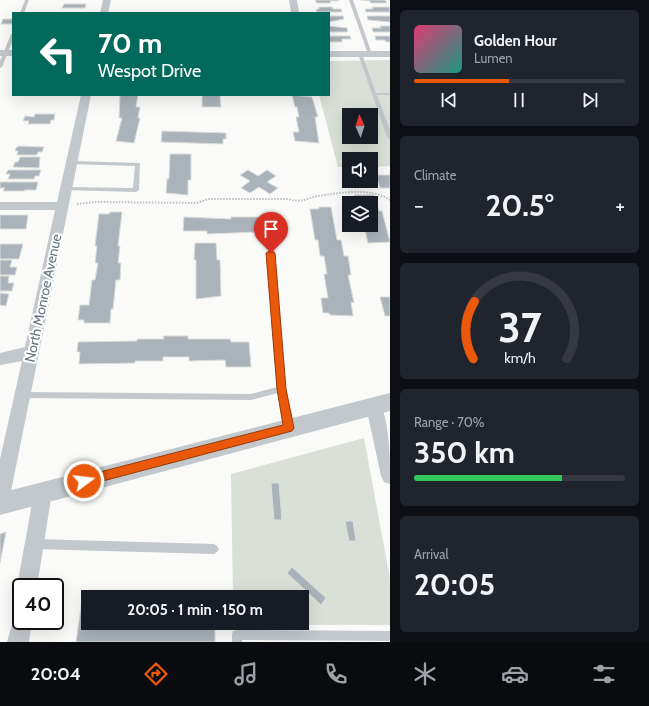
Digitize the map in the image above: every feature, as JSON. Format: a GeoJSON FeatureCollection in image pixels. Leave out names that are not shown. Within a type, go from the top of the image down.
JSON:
{"type":"FeatureCollection","features":[{"type":"Feature","properties":{"kind":"street"},"geometry":{"type":"LineString","coordinates":[[104,12],[107,0]]}},
{"type":"Feature","properties":{"kind":"street"},"geometry":{"type":"LineString","coordinates":[[293,0],[295,12]]}},
{"type":"Feature","properties":{"kind":"street"},"geometry":{"type":"LineString","coordinates":[[330,54],[390,54]]}},
{"type":"Feature","properties":{"kind":"street","name":"North Monroe Avenue"},"geometry":{"type":"LineString","coordinates":[[0,501],[86,96]]}},
{"type":"Feature","properties":{"kind":"street"},"geometry":{"type":"LineString","coordinates":[[0,206],[63,206]]}},
{"type":"Feature","properties":{"kind":"street"},"geometry":{"type":"LineString","coordinates":[[0,359],[32,352]]}},
{"type":"Feature","properties":{"kind":"street"},"geometry":{"type":"LineString","coordinates":[[0,504],[382,404],[390,476]]}},
{"type":"Feature","properties":{"kind":"street"},"geometry":{"type":"LineString","coordinates":[[28,578],[43,492]]}},
{"type":"Feature","properties":{"kind":"street"},"geometry":{"type":"LineString","coordinates":[[18,642],[20,630]]}},
{"type":"Feature","properties":{"kind":"lane"},"geometry":{"type":"LineString","coordinates":[[22,12],[27,0]]}},
{"type":"Feature","properties":{"kind":"lane"},"geometry":{"type":"LineString","coordinates":[[351,0],[374,94],[390,137]]}},
{"type":"Feature","properties":{"kind":"lane"},"geometry":{"type":"LineString","coordinates":[[0,67],[12,38]]}},
{"type":"Feature","properties":{"kind":"lane"},"geometry":{"type":"LineString","coordinates":[[374,94],[390,94]]}},
{"type":"Feature","properties":{"kind":"lane"},"geometry":{"type":"LineString","coordinates":[[66,189],[136,190],[138,164],[72,163]]}},
{"type":"Feature","properties":{"kind":"lane"},"geometry":{"type":"LineString","coordinates":[[271,253],[282,389],[288,428]]}},
{"type":"Feature","properties":{"kind":"lane"},"geometry":{"type":"LineString","coordinates":[[23,395],[251,397],[282,389]]}},
{"type":"Feature","properties":{"kind":"lane"},"geometry":{"type":"LineString","coordinates":[[34,544],[214,549]]}},
{"type":"Feature","properties":{"kind":"lane"},"geometry":{"type":"LineString","coordinates":[[237,638],[390,636]]}},
{"type":"Feature","properties":{"kind":"path"},"geometry":{"type":"LineString","coordinates":[[63,206],[96,202],[197,203],[208,198],[288,200],[298,202],[307,198],[350,194],[380,194],[390,200]]}},
{"type":"Feature","properties":{"kind":"shaded area"},"geometry":{"type":"Polygon","coordinates":[[[390,60],[390,166],[378,167],[378,152],[342,152],[342,167],[338,167],[319,96],[330,96],[330,61],[390,60]]]}},
{"type":"Feature","properties":{"kind":"shaded area"},"geometry":{"type":"Polygon","coordinates":[[[364,438],[390,579],[390,625],[309,625],[309,590],[233,590],[231,474],[364,438]]]}},
{"type":"Feature","properties":{"kind":"building"},"geometry":{"type":"Polygon","coordinates":[[[315,0],[339,1],[330,1],[331,3],[317,3],[315,0]]]}},
{"type":"Feature","properties":{"kind":"building"},"geometry":{"type":"Polygon","coordinates":[[[361,0],[385,0],[387,3],[371,3],[370,1],[361,0]]]}},
{"type":"Feature","properties":{"kind":"building"},"geometry":{"type":"Polygon","coordinates":[[[64,4],[86,4],[85,8],[62,8],[64,4]]]}},
{"type":"Feature","properties":{"kind":"building"},"geometry":{"type":"Polygon","coordinates":[[[319,7],[332,7],[333,9],[341,9],[342,12],[317,12],[316,9],[319,9],[319,7]]]}},
{"type":"Feature","properties":{"kind":"building"},"geometry":{"type":"Polygon","coordinates":[[[372,7],[389,7],[390,12],[366,12],[365,9],[373,9],[372,7]]]}},
{"type":"Feature","properties":{"kind":"building"},"geometry":{"type":"Polygon","coordinates":[[[330,16],[343,16],[344,19],[330,22],[330,16]]]}},
{"type":"Feature","properties":{"kind":"building"},"geometry":{"type":"Polygon","coordinates":[[[367,16],[390,16],[390,22],[368,20],[367,16]]]}},
{"type":"Feature","properties":{"kind":"building"},"geometry":{"type":"Polygon","coordinates":[[[3,19],[12,19],[12,24],[1,24],[3,19]]]}},
{"type":"Feature","properties":{"kind":"building"},"geometry":{"type":"Polygon","coordinates":[[[330,26],[347,28],[348,32],[330,32],[330,26]]]}},
{"type":"Feature","properties":{"kind":"building"},"geometry":{"type":"Polygon","coordinates":[[[380,26],[390,26],[390,32],[373,32],[372,28],[381,28],[380,26]]]}},
{"type":"Feature","properties":{"kind":"building"},"geometry":{"type":"Polygon","coordinates":[[[330,36],[350,36],[351,39],[342,39],[342,42],[330,42],[330,36]]]}},
{"type":"Feature","properties":{"kind":"building"},"geometry":{"type":"Polygon","coordinates":[[[375,36],[390,36],[390,42],[386,42],[385,40],[376,40],[375,36]]]}},
{"type":"Feature","properties":{"kind":"building"},"geometry":{"type":"Polygon","coordinates":[[[120,96],[138,96],[136,107],[140,107],[138,118],[140,118],[134,143],[116,141],[122,118],[119,118],[120,96]]]}},
{"type":"Feature","properties":{"kind":"building"},"geometry":{"type":"Polygon","coordinates":[[[221,96],[221,107],[202,107],[202,97],[221,96]]]}},
{"type":"Feature","properties":{"kind":"building"},"geometry":{"type":"Polygon","coordinates":[[[292,96],[312,97],[318,117],[315,117],[319,143],[295,141],[293,132],[299,132],[296,117],[299,117],[297,107],[295,107],[292,96]]]}},
{"type":"Feature","properties":{"kind":"building"},"geometry":{"type":"Polygon","coordinates":[[[35,114],[55,114],[54,120],[51,120],[50,124],[28,124],[29,121],[23,121],[25,116],[34,117],[35,114]]]}},
{"type":"Feature","properties":{"kind":"building"},"geometry":{"type":"Polygon","coordinates":[[[162,131],[226,133],[226,139],[223,139],[223,144],[161,142],[162,131]]]}},
{"type":"Feature","properties":{"kind":"building"},"geometry":{"type":"Polygon","coordinates":[[[19,146],[44,147],[42,152],[38,152],[37,155],[17,155],[18,151],[15,151],[19,146]]]}},
{"type":"Feature","properties":{"kind":"building"},"geometry":{"type":"Polygon","coordinates":[[[170,154],[191,154],[191,180],[188,180],[188,195],[166,193],[167,179],[169,179],[170,154]]]}},
{"type":"Feature","properties":{"kind":"building"},"geometry":{"type":"Polygon","coordinates":[[[20,157],[40,157],[39,168],[13,167],[15,162],[18,162],[20,157]]]}},
{"type":"Feature","properties":{"kind":"building"},"geometry":{"type":"Polygon","coordinates":[[[8,170],[41,170],[39,176],[35,176],[34,179],[8,179],[10,174],[6,174],[8,170]]]}},
{"type":"Feature","properties":{"kind":"building"},"geometry":{"type":"Polygon","coordinates":[[[248,170],[258,176],[267,170],[276,176],[267,182],[278,188],[270,194],[259,187],[250,193],[241,188],[250,181],[240,175],[248,170]]]}},
{"type":"Feature","properties":{"kind":"building"},"geometry":{"type":"Polygon","coordinates":[[[378,175],[390,175],[390,188],[380,188],[378,175]]]}},
{"type":"Feature","properties":{"kind":"building"},"geometry":{"type":"Polygon","coordinates":[[[0,182],[38,182],[36,190],[3,191],[5,188],[0,188],[0,182]]]}},
{"type":"Feature","properties":{"kind":"building"},"geometry":{"type":"Polygon","coordinates":[[[354,195],[374,196],[354,196],[354,195]]]}},
{"type":"Feature","properties":{"kind":"building"},"geometry":{"type":"Polygon","coordinates":[[[319,207],[331,207],[337,240],[341,240],[344,256],[348,256],[351,275],[348,275],[354,303],[351,302],[353,316],[330,315],[329,313],[323,313],[321,298],[328,298],[324,274],[327,274],[324,256],[320,256],[318,240],[315,240],[310,209],[319,209],[319,207]]]}},
{"type":"Feature","properties":{"kind":"building"},"geometry":{"type":"Polygon","coordinates":[[[378,208],[379,211],[382,211],[390,242],[368,243],[366,232],[378,232],[378,208]]]}},
{"type":"Feature","properties":{"kind":"building"},"geometry":{"type":"Polygon","coordinates":[[[110,212],[122,212],[118,246],[120,246],[118,263],[121,263],[120,280],[116,280],[110,323],[84,323],[84,320],[78,320],[80,305],[89,305],[92,280],[95,280],[98,263],[95,263],[97,246],[95,246],[99,214],[109,214],[110,212]]]}},
{"type":"Feature","properties":{"kind":"building"},"geometry":{"type":"Polygon","coordinates":[[[0,215],[28,215],[26,229],[0,229],[0,215]]]}},
{"type":"Feature","properties":{"kind":"building"},"geometry":{"type":"Polygon","coordinates":[[[184,217],[231,219],[231,217],[264,217],[264,219],[279,219],[282,237],[260,237],[259,232],[207,234],[207,231],[183,231],[184,217]]]}},
{"type":"Feature","properties":{"kind":"building"},"geometry":{"type":"Polygon","coordinates":[[[195,243],[216,243],[217,260],[220,260],[221,296],[196,299],[196,260],[194,260],[195,243]]]}},
{"type":"Feature","properties":{"kind":"building"},"geometry":{"type":"Polygon","coordinates":[[[0,244],[23,244],[19,259],[0,259],[0,244]]]}},
{"type":"Feature","properties":{"kind":"building"},"geometry":{"type":"Polygon","coordinates":[[[0,260],[12,260],[10,267],[17,267],[15,275],[0,275],[0,260]]]}},
{"type":"Feature","properties":{"kind":"building"},"geometry":{"type":"Polygon","coordinates":[[[0,276],[9,276],[8,283],[14,283],[12,291],[0,291],[0,276]]]}},
{"type":"Feature","properties":{"kind":"building"},"geometry":{"type":"Polygon","coordinates":[[[0,293],[9,294],[6,306],[0,305],[0,293]]]}},
{"type":"Feature","properties":{"kind":"building"},"geometry":{"type":"Polygon","coordinates":[[[380,297],[390,297],[390,316],[385,316],[380,297]]]}},
{"type":"Feature","properties":{"kind":"building"},"geometry":{"type":"Polygon","coordinates":[[[163,336],[188,336],[188,339],[230,339],[231,342],[249,342],[251,367],[226,367],[225,360],[189,361],[189,357],[163,357],[163,361],[135,361],[135,363],[79,364],[80,352],[77,352],[78,342],[164,339],[163,336]]]}},
{"type":"Feature","properties":{"kind":"building"},"geometry":{"type":"Polygon","coordinates":[[[271,483],[279,483],[282,520],[274,520],[271,483]]]}},
{"type":"Feature","properties":{"kind":"building"},"geometry":{"type":"Polygon","coordinates":[[[345,521],[353,521],[356,541],[349,541],[345,521]]]}},
{"type":"Feature","properties":{"kind":"building"},"geometry":{"type":"Polygon","coordinates":[[[6,532],[0,563],[0,534],[6,532]]]}},
{"type":"Feature","properties":{"kind":"building"},"geometry":{"type":"Polygon","coordinates":[[[292,567],[326,598],[321,605],[309,594],[309,590],[305,590],[287,573],[292,567]]]}},
{"type":"Feature","properties":{"kind":"building"},"geometry":{"type":"Polygon","coordinates":[[[81,608],[81,630],[215,630],[215,642],[76,642],[81,608]]]}},
{"type":"Feature","properties":{"kind":"route"},"geometry":{"type":"LineString","coordinates":[[84,481],[288,428],[282,389],[271,253]]}}]}
